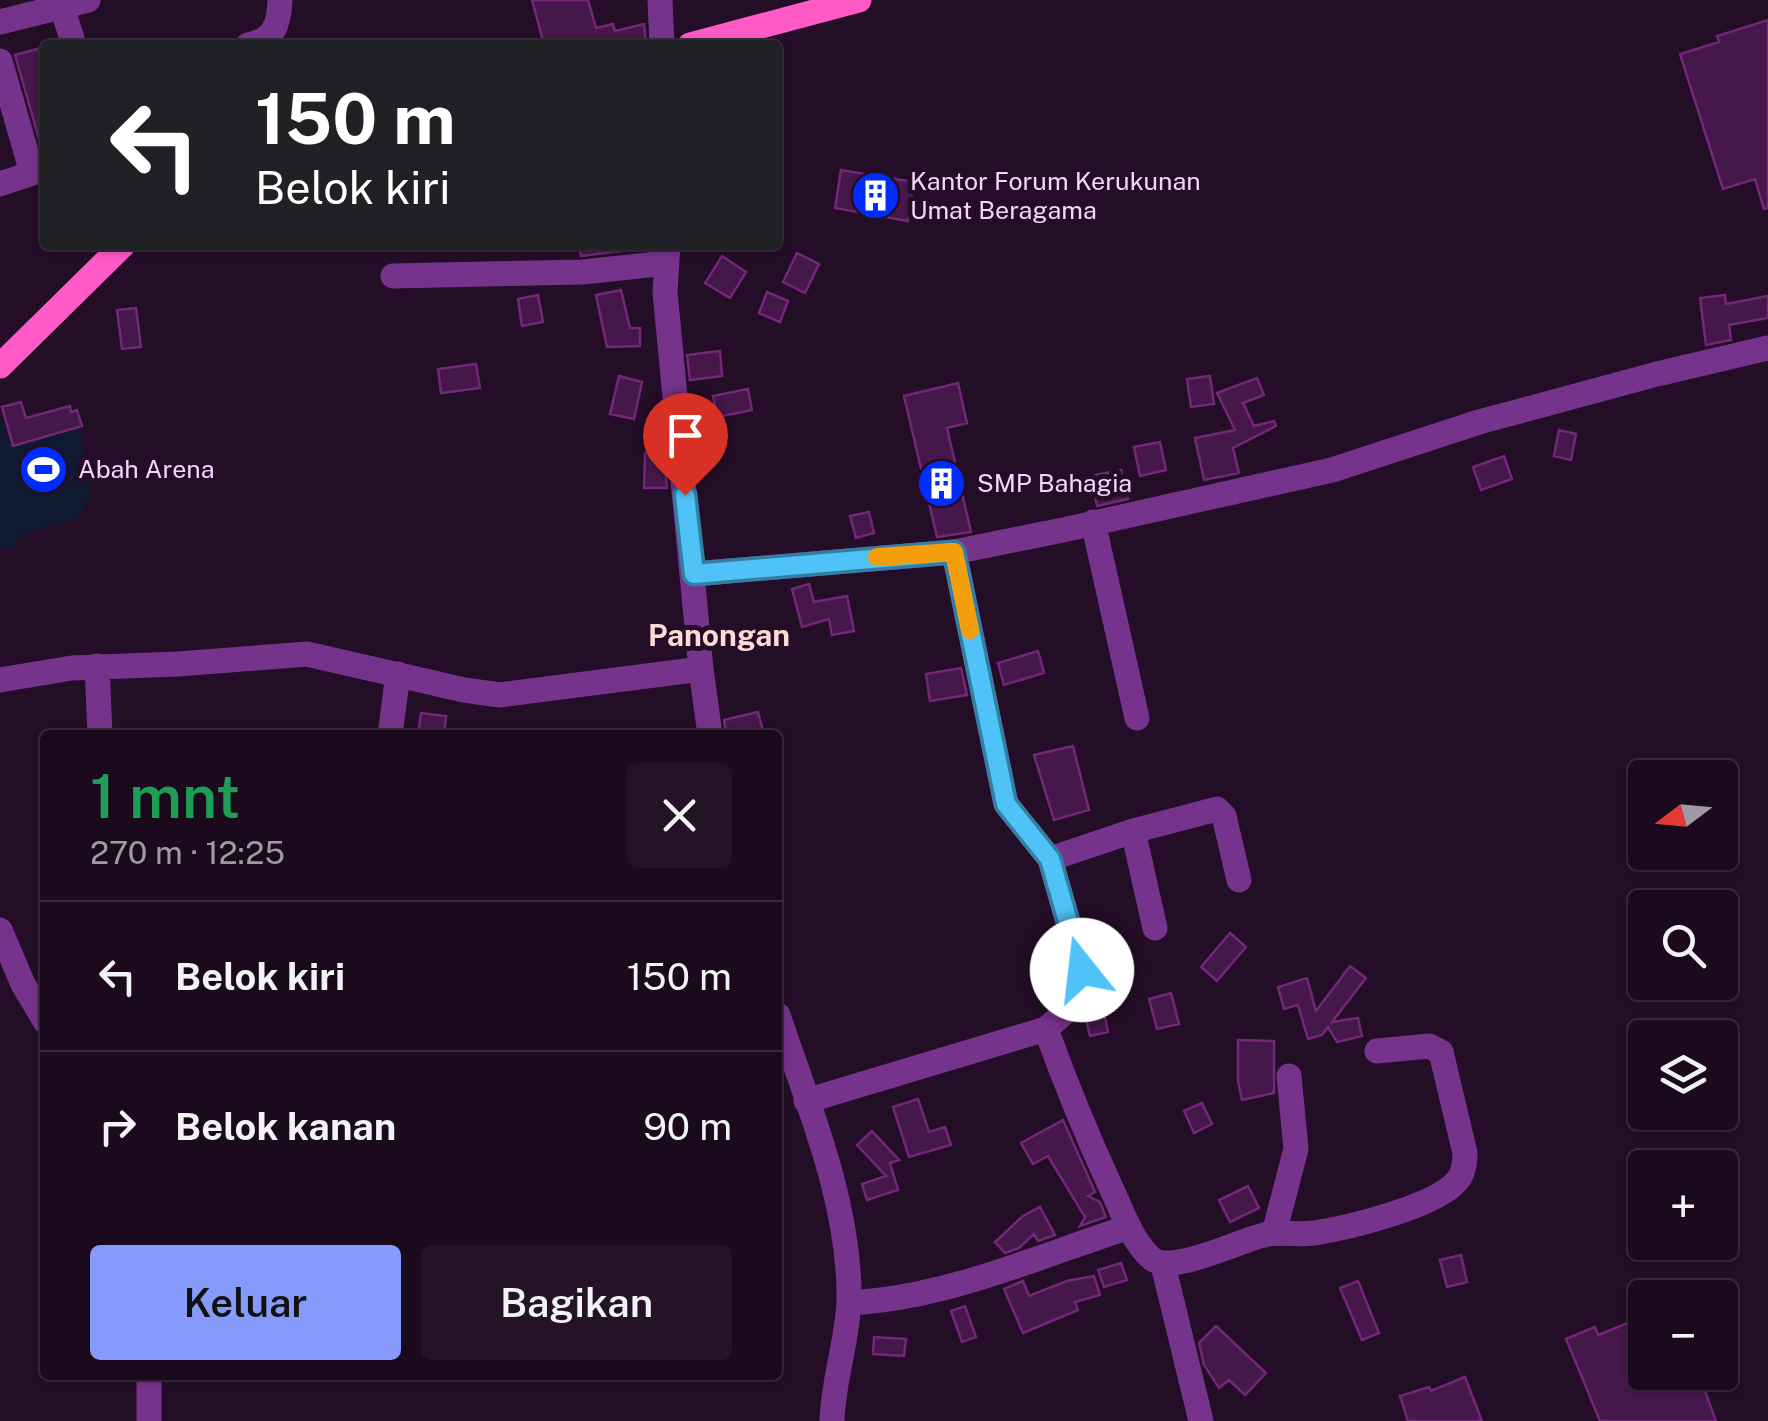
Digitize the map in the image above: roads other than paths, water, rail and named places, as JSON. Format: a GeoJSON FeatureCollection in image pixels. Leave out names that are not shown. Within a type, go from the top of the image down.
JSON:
{"type":"FeatureCollection","features":[{"type":"Feature","properties":{"kind":"main road"},"geometry":{"type":"LineString","coordinates":[[709,40],[860,0]]}},
{"type":"Feature","properties":{"kind":"main road"},"geometry":{"type":"LineString","coordinates":[[0,366],[118,250]]}},
{"type":"Feature","properties":{"kind":"street"},"geometry":{"type":"LineString","coordinates":[[0,22],[88,0]]}},
{"type":"Feature","properties":{"kind":"street"},"geometry":{"type":"LineString","coordinates":[[263,40],[279,22],[280,0]]}},
{"type":"Feature","properties":{"kind":"street"},"geometry":{"type":"LineString","coordinates":[[660,0],[662,40]]}},
{"type":"Feature","properties":{"kind":"street"},"geometry":{"type":"LineString","coordinates":[[62,7],[72,40]]}},
{"type":"Feature","properties":{"kind":"street"},"geometry":{"type":"LineString","coordinates":[[0,61],[39,171],[0,184]]}},
{"type":"Feature","properties":{"kind":"street"},"geometry":{"type":"LineString","coordinates":[[393,276],[583,272],[667,254],[665,292],[709,730]]}},
{"type":"Feature","properties":{"kind":"street"},"geometry":{"type":"LineString","coordinates":[[694,574],[954,552],[1332,470],[1479,422],[1768,348]]}},
{"type":"Feature","properties":{"kind":"street"},"geometry":{"type":"LineString","coordinates":[[1094,522],[1137,718]]}},
{"type":"Feature","properties":{"kind":"street"},"geometry":{"type":"LineString","coordinates":[[806,1101],[1046,1029],[1072,1006],[1084,979],[1050,859],[1006,804],[954,552]]}},
{"type":"Feature","properties":{"kind":"street"},"geometry":{"type":"LineString","coordinates":[[0,680],[97,666],[307,654],[500,695],[701,669]]}},
{"type":"Feature","properties":{"kind":"street"},"geometry":{"type":"LineString","coordinates":[[97,666],[100,730]]}},
{"type":"Feature","properties":{"kind":"street"},"geometry":{"type":"LineString","coordinates":[[391,730],[398,674]]}},
{"type":"Feature","properties":{"kind":"street"},"geometry":{"type":"LineString","coordinates":[[1050,859],[1217,808],[1224,816],[1239,880]]}},
{"type":"Feature","properties":{"kind":"street"},"geometry":{"type":"LineString","coordinates":[[1133,831],[1155,928]]}},
{"type":"Feature","properties":{"kind":"street"},"geometry":{"type":"LineString","coordinates":[[0,930],[22,984],[40,1013]]}},
{"type":"Feature","properties":{"kind":"street"},"geometry":{"type":"LineString","coordinates":[[782,1027],[839,1210],[848,1262],[849,1303],[832,1421]]}},
{"type":"Feature","properties":{"kind":"street"},"geometry":{"type":"LineString","coordinates":[[1046,1029],[1072,1103],[1128,1227],[1151,1258],[1162,1264],[1179,1264],[1274,1233],[1313,1233],[1374,1218],[1426,1201],[1448,1188],[1461,1174],[1466,1152],[1441,1052],[1429,1046],[1377,1050]]}},
{"type":"Feature","properties":{"kind":"street"},"geometry":{"type":"LineString","coordinates":[[1274,1233],[1296,1148],[1289,1076]]}},
{"type":"Feature","properties":{"kind":"street"},"geometry":{"type":"LineString","coordinates":[[849,1303],[938,1291],[1128,1227]]}},
{"type":"Feature","properties":{"kind":"street"},"geometry":{"type":"LineString","coordinates":[[1162,1264],[1201,1421]]}},
{"type":"Feature","properties":{"kind":"street"},"geometry":{"type":"LineString","coordinates":[[149,1380],[149,1421]]}},
{"type":"Feature","properties":{"kind":"place","name":"Kantor Forum Kerukunan Umat Beragama"},"geometry":{"type":"Point","coordinates":[875,195]}},
{"type":"Feature","properties":{"kind":"place","name":"Abah Arena"},"geometry":{"type":"Point","coordinates":[43,469]}},
{"type":"Feature","properties":{"kind":"place","name":"SMP Bahagia"},"geometry":{"type":"Point","coordinates":[942,483]}},
{"type":"Feature","properties":{"kind":"district","name":"Panongan"},"geometry":{"type":"Point","coordinates":[719,635]}}]}
